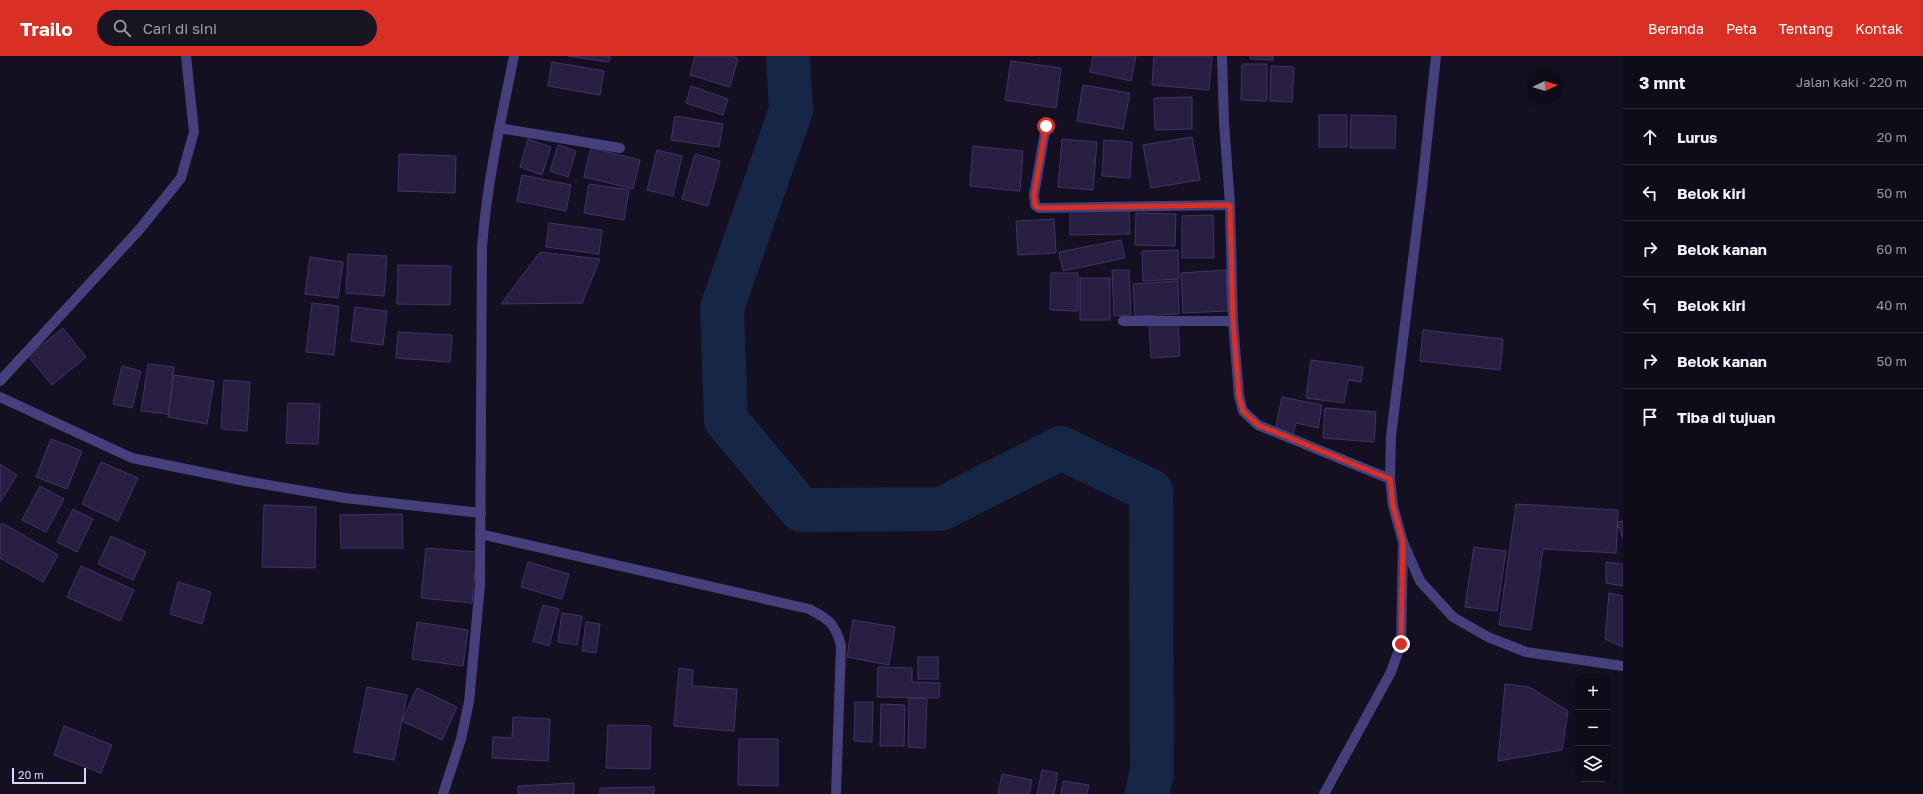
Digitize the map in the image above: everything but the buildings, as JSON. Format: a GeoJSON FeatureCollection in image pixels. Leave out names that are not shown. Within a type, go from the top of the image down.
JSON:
{"type":"FeatureCollection","features":[{"type":"Feature","properties":{"kind":"street"},"geometry":{"type":"LineString","coordinates":[[0,381],[139,230],[181,178],[194,132],[186,56]]}},
{"type":"Feature","properties":{"kind":"street"},"geometry":{"type":"LineString","coordinates":[[443,794],[461,739],[469,702],[480,585],[482,247],[485,210],[499,128],[514,56]]}},
{"type":"Feature","properties":{"kind":"street"},"geometry":{"type":"LineString","coordinates":[[1222,56],[1224,122],[1230,205],[1233,321],[1241,405],[1243,411],[1250,420],[1258,425],[1390,479]]}},
{"type":"Feature","properties":{"kind":"street"},"geometry":{"type":"LineString","coordinates":[[1436,56],[1422,187],[1391,436],[1390,479],[1393,506],[1403,542],[1420,581],[1453,617],[1476,631],[1526,652],[1623,666]]}},
{"type":"Feature","properties":{"kind":"street"},"geometry":{"type":"LineString","coordinates":[[1046,126],[1034,195],[1035,205],[1038,208],[1230,205]]}},
{"type":"Feature","properties":{"kind":"street"},"geometry":{"type":"LineString","coordinates":[[499,128],[620,148]]}},
{"type":"Feature","properties":{"kind":"street"},"geometry":{"type":"LineString","coordinates":[[1123,321],[1233,321]]}},
{"type":"Feature","properties":{"kind":"street"},"geometry":{"type":"LineString","coordinates":[[0,398],[132,458],[245,481],[338,496],[481,514]]}},
{"type":"Feature","properties":{"kind":"street"},"geometry":{"type":"LineString","coordinates":[[480,534],[809,609],[830,621],[837,631],[842,646],[836,794]]}},
{"type":"Feature","properties":{"kind":"street"},"geometry":{"type":"LineString","coordinates":[[1324,794],[1391,672],[1401,644],[1403,542]]}},
{"type":"Feature","properties":{"kind":"waterway"},"geometry":{"type":"LineString","coordinates":[[788,56],[791,110],[722,308],[726,420],[801,510],[941,509],[1061,448],[1151,491],[1152,772],[1147,794]]}},
{"type":"Feature","properties":{"kind":"route"},"geometry":{"type":"LineString","coordinates":[[1046,126],[1034,195],[1035,205],[1038,208],[1230,205],[1233,321],[1239,396],[1243,411],[1250,420],[1258,425],[1390,479],[1393,506],[1403,542],[1401,644]]}}]}
